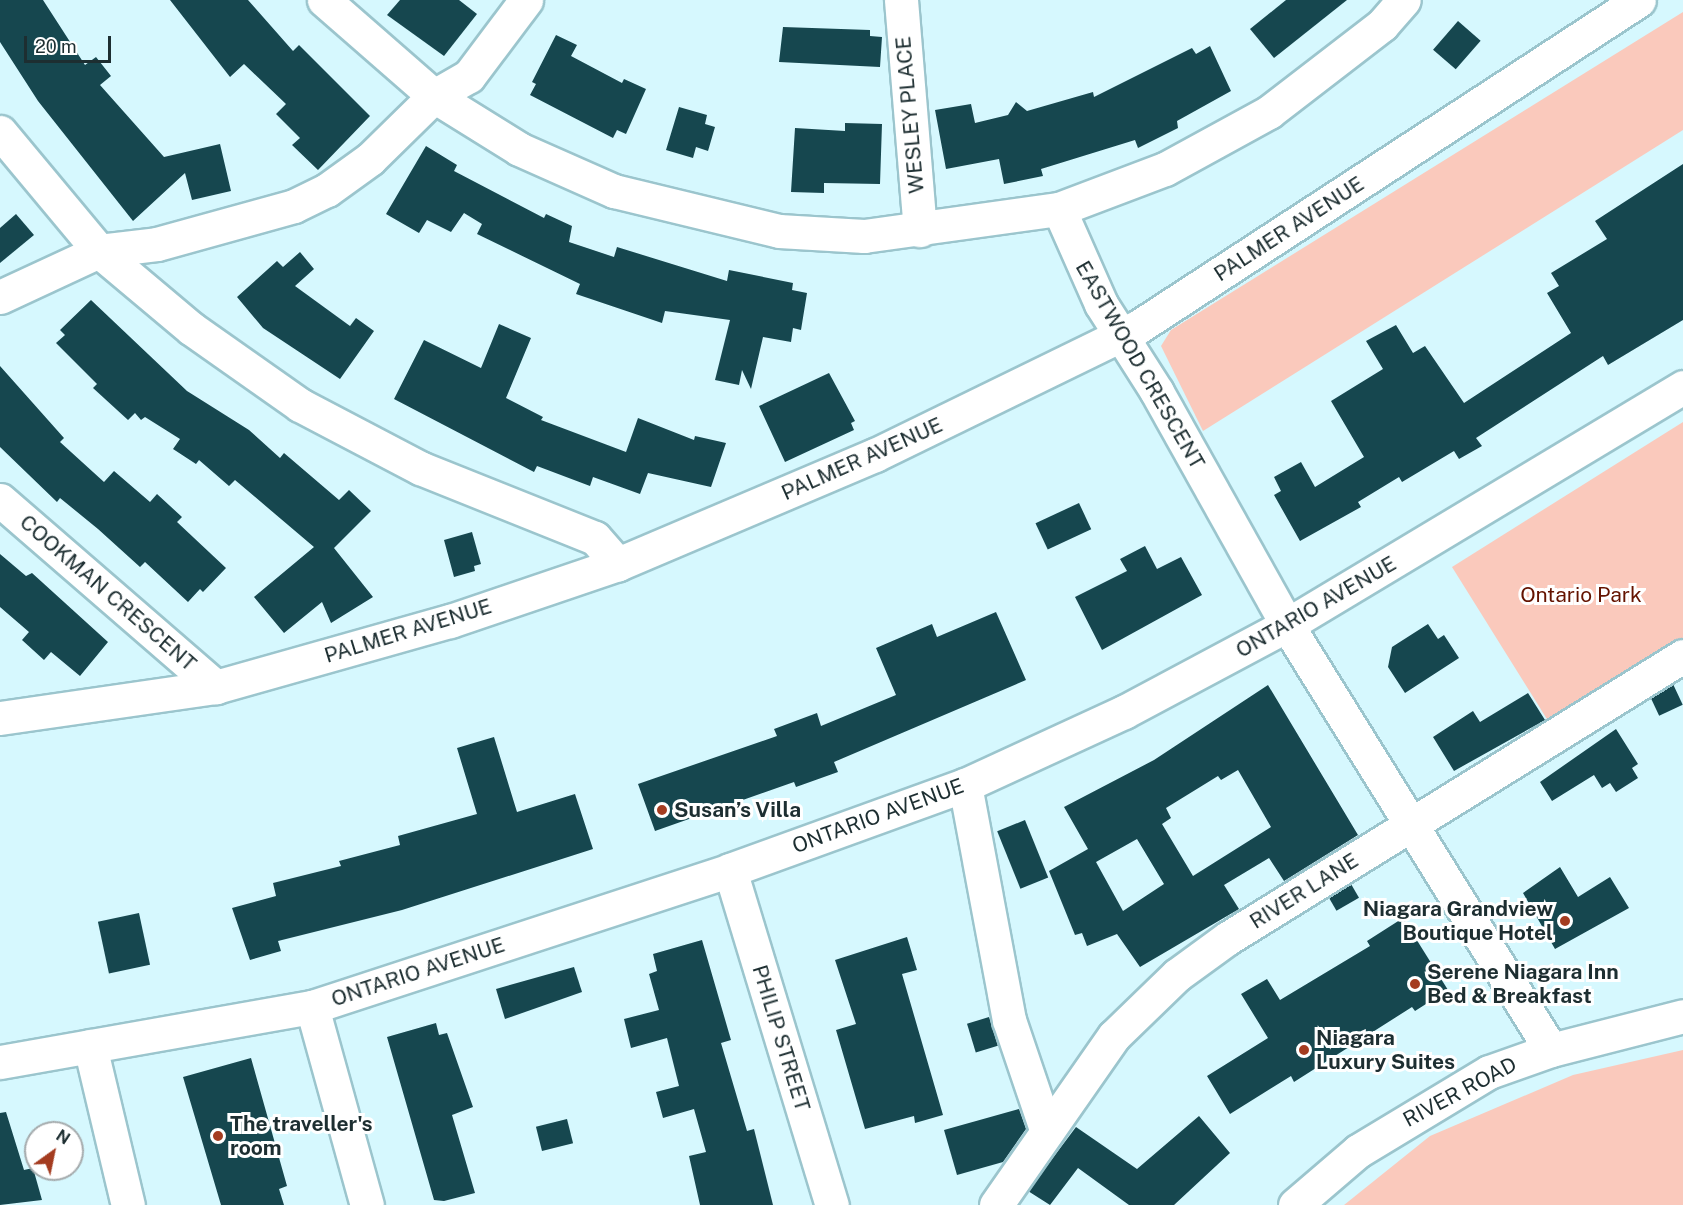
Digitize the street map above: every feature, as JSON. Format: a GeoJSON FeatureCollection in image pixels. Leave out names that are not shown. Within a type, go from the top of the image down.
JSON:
{"type":"FeatureCollection","features":[{"type":"Feature","properties":{"kind":"street"},"geometry":{"type":"LineString","coordinates":[[324,0],[434,96],[519,149],[614,191],[779,231],[864,236],[1059,209],[1165,169],[1269,112],[1382,25],[1404,0]]}},
{"type":"Feature","properties":{"kind":"street"},"geometry":{"type":"LineString","coordinates":[[0,297],[99,251],[157,244],[294,206],[327,190],[370,159],[434,96],[469,76],[526,0]]}},
{"type":"Feature","properties":{"kind":"street","name":"WESLEY PLACE"},"geometry":{"type":"LineString","coordinates":[[901,0],[920,230]]}},
{"type":"Feature","properties":{"kind":"street","name":"PALMER AVENUE"},"geometry":{"type":"LineString","coordinates":[[0,718],[216,687],[450,621],[618,564],[875,455],[1120,337],[1639,0]]}},
{"type":"Feature","properties":{"kind":"street"},"geometry":{"type":"LineString","coordinates":[[0,132],[99,251],[192,329],[300,405],[420,468],[594,538],[618,564]]}},
{"type":"Feature","properties":{"kind":"street","name":"EASTWOOD CRESCENT"},"geometry":{"type":"LineString","coordinates":[[1059,209],[1120,337],[1157,392],[1287,625],[1408,826],[1551,1050]]}},
{"type":"Feature","properties":{"kind":"street","name":"ONTARIO AVENUE"},"geometry":{"type":"LineString","coordinates":[[0,1062],[312,1007],[730,870],[965,785],[1124,712],[1287,625],[1683,387]]}},
{"type":"Feature","properties":{"kind":"street","name":"COOKMAN CRESCENT"},"geometry":{"type":"LineString","coordinates":[[0,500],[216,687]]}},
{"type":"Feature","properties":{"kind":"street","name":"RIVER LANE"},"geometry":{"type":"LineString","coordinates":[[996,1205],[1114,1036],[1177,975],[1228,938],[1683,656]]}},
{"type":"Feature","properties":{"kind":"street"},"geometry":{"type":"LineString","coordinates":[[965,785],[1009,1020],[1047,1132]]}},
{"type":"Feature","properties":{"kind":"street","name":"PHILIP STREET"},"geometry":{"type":"LineString","coordinates":[[730,870],[832,1205]]}},
{"type":"Feature","properties":{"kind":"street"},"geometry":{"type":"LineString","coordinates":[[312,1007],[367,1205]]}},
{"type":"Feature","properties":{"kind":"street","name":"RIVER ROAD"},"geometry":{"type":"LineString","coordinates":[[1295,1205],[1358,1151],[1402,1122],[1489,1072],[1551,1050],[1683,1016]]}},
{"type":"Feature","properties":{"kind":"street"},"geometry":{"type":"LineString","coordinates":[[90,1046],[128,1205]]}},
{"type":"Feature","properties":{"kind":"green space"},"geometry":{"type":"Polygon","coordinates":[[[1683,12],[1683,130],[1203,431],[1161,346],[1171,330],[1683,12]]]}},
{"type":"Feature","properties":{"kind":"green space","name":"Ontario Park"},"geometry":{"type":"Polygon","coordinates":[[[1683,422],[1683,639],[1550,724],[1452,567],[1683,422]]]}},
{"type":"Feature","properties":{"kind":"green space"},"geometry":{"type":"Polygon","coordinates":[[[1683,1050],[1683,1205],[1344,1205],[1430,1136],[1573,1075],[1683,1050]]]}},
{"type":"Feature","properties":{"kind":"building"},"geometry":{"type":"Polygon","coordinates":[[[0,0],[43,0],[85,65],[96,57],[111,76],[100,85],[164,157],[220,144],[231,191],[192,200],[185,173],[133,221],[38,101],[0,42],[0,0]]]}},
{"type":"Feature","properties":{"kind":"building"},"geometry":{"type":"Polygon","coordinates":[[[170,0],[248,0],[293,51],[299,45],[370,116],[318,170],[292,145],[300,138],[276,114],[286,104],[244,64],[230,77],[170,0]]]}},
{"type":"Feature","properties":{"kind":"building"},"geometry":{"type":"Polygon","coordinates":[[[400,0],[459,0],[477,14],[444,56],[387,15],[400,0]]]}},
{"type":"Feature","properties":{"kind":"building"},"geometry":{"type":"Polygon","coordinates":[[[1286,0],[1347,0],[1274,58],[1250,29],[1286,0]]]}},
{"type":"Feature","properties":{"kind":"building"},"geometry":{"type":"Polygon","coordinates":[[[1458,21],[1481,41],[1456,69],[1433,50],[1458,21]]]}},
{"type":"Feature","properties":{"kind":"building"},"geometry":{"type":"Polygon","coordinates":[[[783,27],[870,30],[870,36],[882,37],[880,67],[779,62],[783,27]]]}},
{"type":"Feature","properties":{"kind":"building"},"geometry":{"type":"Polygon","coordinates":[[[556,35],[577,45],[571,56],[622,83],[624,79],[646,89],[626,134],[617,130],[613,138],[530,95],[536,84],[532,82],[556,35]]]}},
{"type":"Feature","properties":{"kind":"building"},"geometry":{"type":"Polygon","coordinates":[[[1210,46],[1231,91],[1177,121],[1178,128],[1138,148],[1135,140],[1041,169],[1043,176],[1004,184],[999,159],[946,169],[935,110],[971,104],[975,123],[1008,115],[1016,102],[1027,111],[1093,92],[1094,97],[1192,48],[1196,54],[1210,46]]]}},
{"type":"Feature","properties":{"kind":"building"},"geometry":{"type":"Polygon","coordinates":[[[679,107],[707,115],[705,124],[715,127],[708,151],[696,147],[693,158],[666,150],[679,107]]]}},
{"type":"Feature","properties":{"kind":"building"},"geometry":{"type":"Polygon","coordinates":[[[845,123],[882,124],[880,184],[824,183],[824,193],[791,192],[795,128],[845,131],[845,123]]]}},
{"type":"Feature","properties":{"kind":"building"},"geometry":{"type":"Polygon","coordinates":[[[426,146],[457,165],[454,171],[544,218],[546,214],[572,226],[569,242],[614,257],[617,247],[727,281],[729,270],[793,283],[792,290],[807,293],[801,330],[793,328],[791,342],[763,337],[751,389],[742,370],[739,385],[715,380],[730,320],[665,311],[662,323],[576,294],[580,284],[477,234],[482,224],[464,213],[451,232],[427,220],[419,233],[386,214],[426,146]]]}},
{"type":"Feature","properties":{"kind":"building"},"geometry":{"type":"Polygon","coordinates":[[[1683,164],[1683,320],[1608,365],[1603,356],[1476,438],[1482,446],[1459,459],[1454,451],[1402,482],[1399,477],[1358,502],[1361,507],[1300,541],[1274,495],[1281,491],[1274,477],[1301,462],[1315,487],[1364,457],[1331,401],[1383,369],[1366,341],[1396,325],[1413,353],[1425,346],[1464,403],[1571,333],[1547,293],[1559,286],[1551,273],[1607,239],[1595,221],[1683,164]]]}},
{"type":"Feature","properties":{"kind":"building"},"geometry":{"type":"Polygon","coordinates":[[[16,214],[34,235],[0,263],[0,228],[16,214]]]}},
{"type":"Feature","properties":{"kind":"building"},"geometry":{"type":"Polygon","coordinates":[[[300,252],[314,269],[295,286],[350,326],[356,318],[374,331],[340,379],[263,328],[237,297],[277,261],[283,267],[300,252]]]}},
{"type":"Feature","properties":{"kind":"building"},"geometry":{"type":"Polygon","coordinates":[[[91,300],[187,391],[249,430],[280,458],[284,453],[339,500],[349,490],[371,511],[334,548],[373,597],[331,623],[322,602],[284,633],[254,597],[314,547],[235,480],[229,486],[199,460],[196,464],[173,449],[180,439],[145,417],[141,420],[135,413],[128,420],[93,388],[97,384],[56,343],[65,335],[60,330],[91,300]]]}},
{"type":"Feature","properties":{"kind":"building"},"geometry":{"type":"Polygon","coordinates":[[[499,324],[531,338],[506,398],[543,417],[541,420],[626,452],[638,418],[694,440],[695,436],[726,443],[711,487],[648,473],[640,494],[593,477],[590,486],[537,466],[534,472],[394,399],[424,340],[481,368],[499,324]]]}},
{"type":"Feature","properties":{"kind":"building"},"geometry":{"type":"Polygon","coordinates":[[[0,366],[64,438],[60,442],[104,482],[114,471],[150,502],[157,494],[182,517],[177,522],[226,568],[203,592],[200,589],[188,602],[145,562],[140,567],[60,498],[57,502],[0,447],[0,366]]]}},
{"type":"Feature","properties":{"kind":"building"},"geometry":{"type":"Polygon","coordinates":[[[829,373],[855,421],[851,423],[854,430],[785,462],[759,406],[829,373]]]}},
{"type":"Feature","properties":{"kind":"building"},"geometry":{"type":"Polygon","coordinates":[[[1079,503],[1091,529],[1048,550],[1035,523],[1079,503]]]}},
{"type":"Feature","properties":{"kind":"building"},"geometry":{"type":"Polygon","coordinates":[[[472,532],[481,564],[474,566],[475,571],[454,577],[444,540],[472,532]]]}},
{"type":"Feature","properties":{"kind":"building"},"geometry":{"type":"Polygon","coordinates":[[[1145,546],[1157,569],[1181,557],[1202,595],[1102,650],[1075,597],[1127,571],[1120,559],[1145,546]]]}},
{"type":"Feature","properties":{"kind":"building"},"geometry":{"type":"Polygon","coordinates":[[[0,554],[26,576],[32,573],[108,642],[80,676],[51,652],[44,660],[22,640],[29,632],[0,607],[0,554]]]}},
{"type":"Feature","properties":{"kind":"building"},"geometry":{"type":"Polygon","coordinates":[[[996,612],[1026,680],[834,762],[838,772],[796,787],[794,782],[655,831],[638,784],[777,736],[774,729],[817,713],[821,726],[896,695],[876,648],[932,624],[937,637],[996,612]]]}},
{"type":"Feature","properties":{"kind":"building"},"geometry":{"type":"Polygon","coordinates":[[[1428,624],[1438,639],[1444,635],[1459,658],[1405,693],[1388,667],[1392,647],[1428,624]]]}},
{"type":"Feature","properties":{"kind":"building"},"geometry":{"type":"Polygon","coordinates":[[[1673,684],[1683,705],[1659,716],[1649,695],[1673,684]]]}},
{"type":"Feature","properties":{"kind":"building"},"geometry":{"type":"Polygon","coordinates":[[[1268,685],[1358,835],[1284,881],[1269,858],[1224,885],[1239,909],[1140,967],[1117,934],[1087,946],[1082,933],[1075,935],[1049,871],[1088,849],[1064,807],[1154,760],[1268,685]],[[1238,770],[1221,780],[1218,776],[1166,808],[1171,818],[1162,824],[1193,876],[1271,827],[1238,770]],[[1137,839],[1096,862],[1123,911],[1164,884],[1137,839]]]}},
{"type":"Feature","properties":{"kind":"building"},"geometry":{"type":"Polygon","coordinates":[[[1528,693],[1545,720],[1454,771],[1433,737],[1473,711],[1480,722],[1528,693]]]}},
{"type":"Feature","properties":{"kind":"building"},"geometry":{"type":"Polygon","coordinates":[[[1616,729],[1638,764],[1632,768],[1638,778],[1616,792],[1610,783],[1602,788],[1594,775],[1552,801],[1540,782],[1616,729]]]}},
{"type":"Feature","properties":{"kind":"building"},"geometry":{"type":"Polygon","coordinates":[[[494,737],[517,812],[575,794],[593,849],[402,910],[278,941],[281,951],[250,960],[232,908],[276,896],[273,883],[341,866],[339,861],[400,845],[398,836],[477,814],[457,748],[494,737]]]}},
{"type":"Feature","properties":{"kind":"building"},"geometry":{"type":"Polygon","coordinates":[[[1025,820],[1048,877],[1020,889],[997,831],[1025,820]]]}},
{"type":"Feature","properties":{"kind":"building"},"geometry":{"type":"Polygon","coordinates":[[[1560,867],[1578,897],[1610,877],[1629,908],[1555,949],[1523,893],[1560,867]]]}},
{"type":"Feature","properties":{"kind":"building"},"geometry":{"type":"Polygon","coordinates":[[[1351,884],[1359,898],[1336,911],[1328,897],[1351,884]]]}},
{"type":"Feature","properties":{"kind":"building"},"geometry":{"type":"Polygon","coordinates":[[[139,913],[150,965],[109,974],[98,922],[139,913]]]}},
{"type":"Feature","properties":{"kind":"building"},"geometry":{"type":"Polygon","coordinates":[[[1403,918],[1448,990],[1415,1011],[1412,1007],[1294,1082],[1291,1076],[1230,1114],[1207,1076],[1268,1038],[1241,994],[1267,979],[1280,1000],[1370,946],[1367,941],[1403,918]]]}},
{"type":"Feature","properties":{"kind":"building"},"geometry":{"type":"Polygon","coordinates":[[[907,937],[917,970],[902,974],[943,1115],[915,1123],[914,1116],[865,1129],[836,1030],[856,1024],[835,960],[907,937]]]}},
{"type":"Feature","properties":{"kind":"building"},"geometry":{"type":"Polygon","coordinates":[[[702,940],[731,1040],[721,1043],[747,1131],[754,1129],[773,1205],[700,1205],[689,1156],[706,1152],[694,1109],[663,1118],[656,1092],[679,1086],[667,1038],[631,1048],[624,1019],[659,1010],[649,974],[657,971],[653,954],[702,940]]]}},
{"type":"Feature","properties":{"kind":"building"},"geometry":{"type":"Polygon","coordinates":[[[574,967],[582,992],[505,1019],[496,989],[574,967]]]}},
{"type":"Feature","properties":{"kind":"building"},"geometry":{"type":"Polygon","coordinates":[[[989,1017],[998,1046],[976,1052],[967,1024],[989,1017]]]}},
{"type":"Feature","properties":{"kind":"building"},"geometry":{"type":"Polygon","coordinates":[[[436,1023],[439,1035],[447,1033],[473,1107],[452,1115],[475,1193],[444,1201],[434,1200],[387,1037],[436,1023]]]}},
{"type":"Feature","properties":{"kind":"building"},"geometry":{"type":"Polygon","coordinates":[[[251,1058],[287,1186],[279,1189],[284,1205],[221,1205],[183,1077],[251,1058]]]}},
{"type":"Feature","properties":{"kind":"building"},"geometry":{"type":"Polygon","coordinates":[[[1019,1109],[1026,1129],[1003,1162],[957,1175],[944,1130],[1019,1109]]]}},
{"type":"Feature","properties":{"kind":"building"},"geometry":{"type":"Polygon","coordinates":[[[6,1112],[24,1170],[24,1181],[37,1181],[42,1200],[0,1205],[0,1113],[6,1112]]]}},
{"type":"Feature","properties":{"kind":"building"},"geometry":{"type":"Polygon","coordinates":[[[1199,1116],[1230,1153],[1174,1205],[1129,1205],[1078,1168],[1050,1205],[1028,1191],[1076,1127],[1137,1169],[1199,1116]]]}},
{"type":"Feature","properties":{"kind":"building"},"geometry":{"type":"Polygon","coordinates":[[[567,1119],[573,1143],[542,1151],[536,1127],[567,1119]]]}},
{"type":"Feature","properties":{"kind":"place","name":"Susan’s Villa"},"geometry":{"type":"Point","coordinates":[662,810]}},
{"type":"Feature","properties":{"kind":"place","name":"Niagara Grandview Boutique Hotel"},"geometry":{"type":"Point","coordinates":[1565,921]}},
{"type":"Feature","properties":{"kind":"place","name":"Serene Niagara Inn Bed & Breakfast"},"geometry":{"type":"Point","coordinates":[1415,984]}},
{"type":"Feature","properties":{"kind":"place","name":"Niagara Luxury Suites"},"geometry":{"type":"Point","coordinates":[1304,1050]}},
{"type":"Feature","properties":{"kind":"place","name":"The traveller's room"},"geometry":{"type":"Point","coordinates":[218,1136]}}]}
